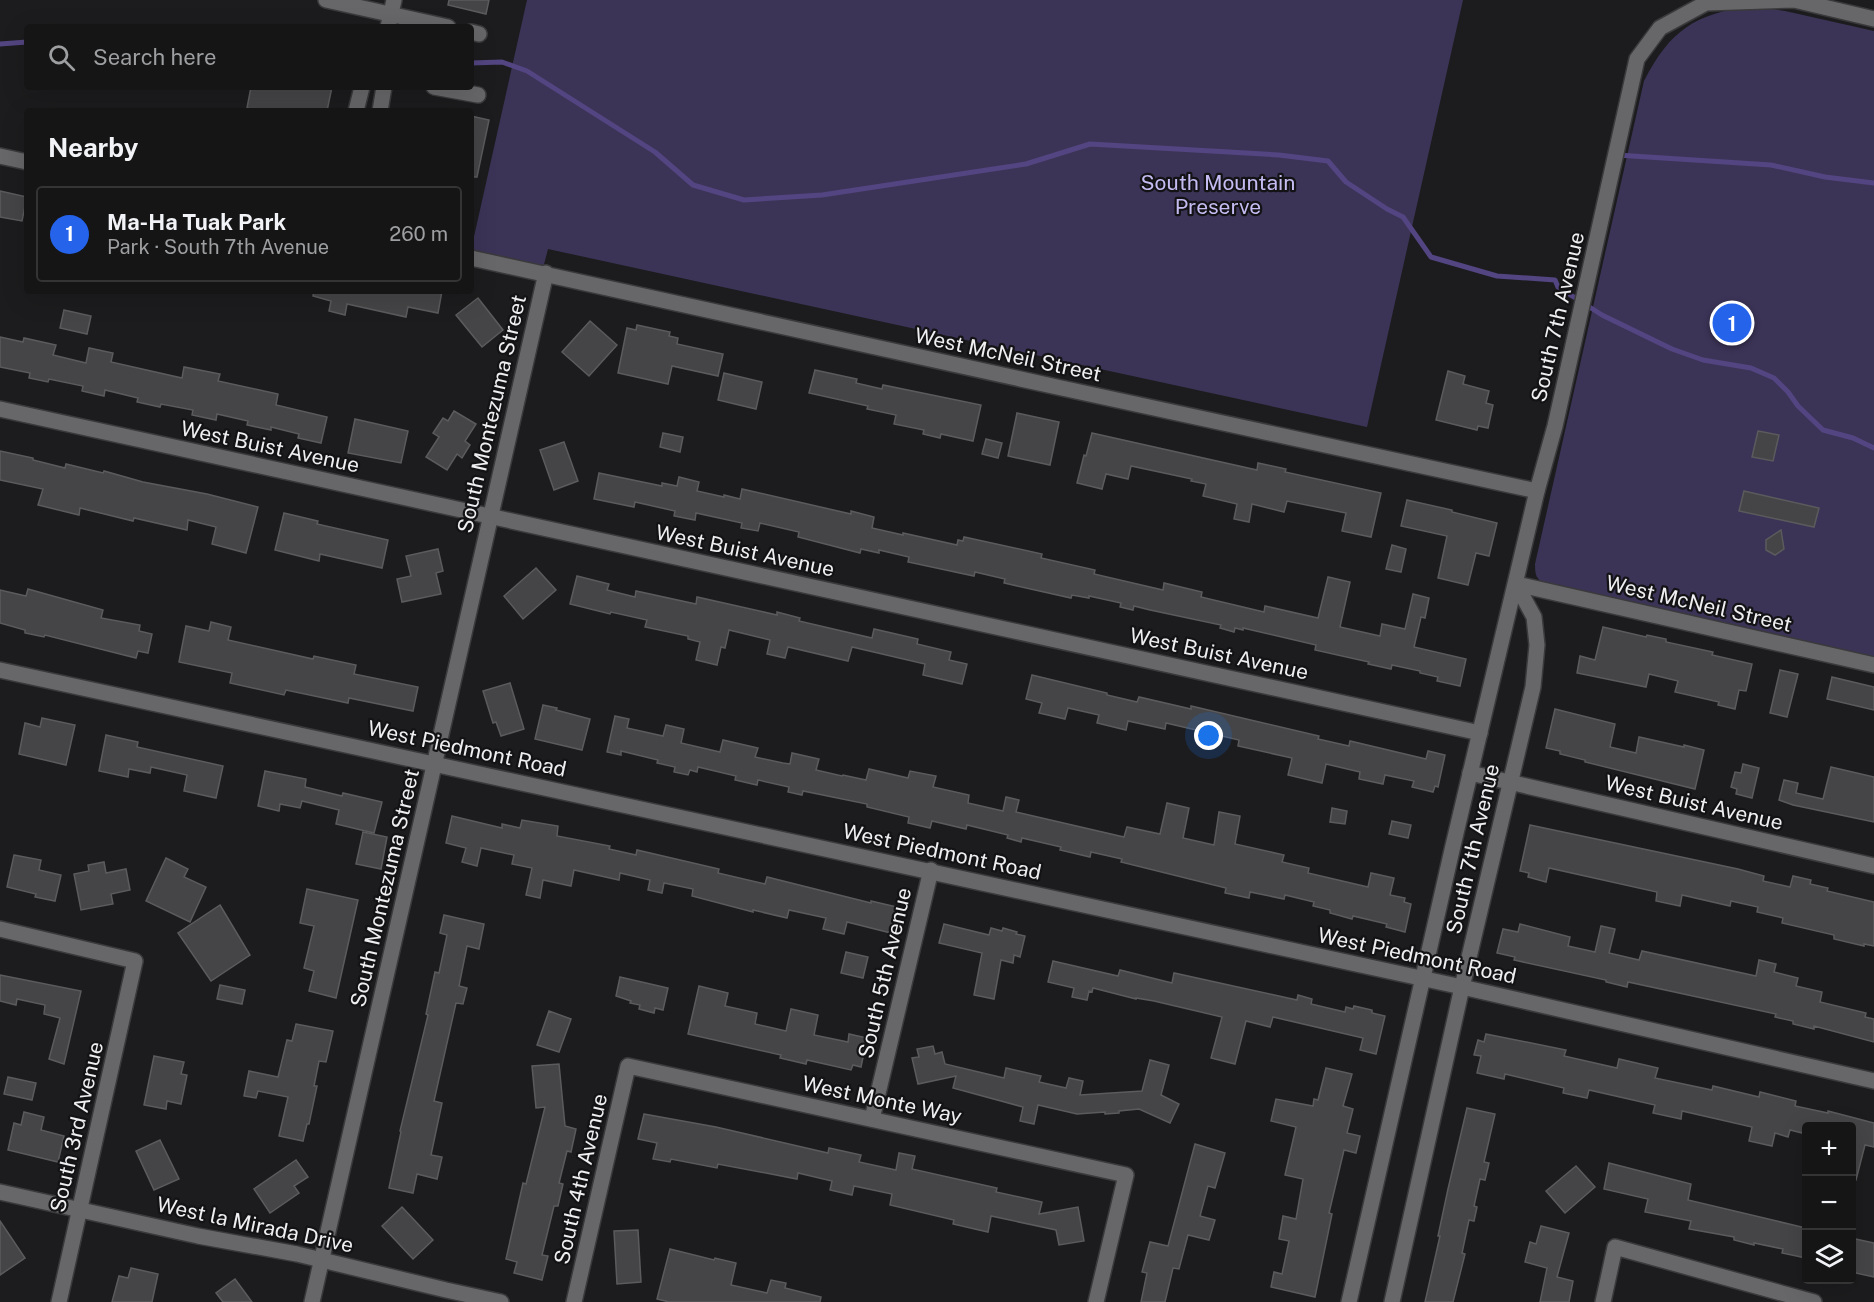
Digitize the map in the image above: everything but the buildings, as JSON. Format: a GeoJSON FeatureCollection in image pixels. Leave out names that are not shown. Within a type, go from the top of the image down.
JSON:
{"type":"FeatureCollection","features":[{"type":"Feature","properties":{"kind":"street"},"geometry":{"type":"LineString","coordinates":[[326,0],[435,24]]}},
{"type":"Feature","properties":{"kind":"street","name":"South 7th Avenue"},"geometry":{"type":"LineString","coordinates":[[1349,1302],[1470,773],[1537,491],[1555,426],[1637,59],[1660,28],[1706,3],[1794,0],[1874,19]]}},
{"type":"Feature","properties":{"kind":"street"},"geometry":{"type":"LineString","coordinates":[[357,108],[361,90]]}},
{"type":"Feature","properties":{"kind":"street"},"geometry":{"type":"LineString","coordinates":[[380,108],[384,90]]}},
{"type":"Feature","properties":{"kind":"street"},"geometry":{"type":"LineString","coordinates":[[450,90],[478,95]]}},
{"type":"Feature","properties":{"kind":"street"},"geometry":{"type":"LineString","coordinates":[[0,156],[24,161]]}},
{"type":"Feature","properties":{"kind":"street","name":"West McNeil Street"},"geometry":{"type":"LineString","coordinates":[[474,259],[1537,491]]}},
{"type":"Feature","properties":{"kind":"street","name":"South Montezuma Street"},"geometry":{"type":"LineString","coordinates":[[312,1302],[546,273]]}},
{"type":"Feature","properties":{"kind":"street","name":"West Buist Avenue"},"geometry":{"type":"LineString","coordinates":[[0,410],[1480,733]]}},
{"type":"Feature","properties":{"kind":"street","name":"South 7th Avenue"},"geometry":{"type":"LineString","coordinates":[[1392,1302],[1462,987],[1533,687],[1537,645],[1534,617],[1515,584]]}},
{"type":"Feature","properties":{"kind":"street","name":"West McNeil Street"},"geometry":{"type":"LineString","coordinates":[[1515,584],[1874,665]]}},
{"type":"Feature","properties":{"kind":"street","name":"West Piedmont Road"},"geometry":{"type":"LineString","coordinates":[[0,670],[931,870],[1874,1081]]}},
{"type":"Feature","properties":{"kind":"street","name":"West Buist Avenue"},"geometry":{"type":"LineString","coordinates":[[1470,773],[1874,866]]}},
{"type":"Feature","properties":{"kind":"street","name":"South 5th Avenue"},"geometry":{"type":"LineString","coordinates":[[873,1119],[931,870]]}},
{"type":"Feature","properties":{"kind":"street","name":"South 3rd Avenue"},"geometry":{"type":"LineString","coordinates":[[0,929],[135,961],[59,1302]]}},
{"type":"Feature","properties":{"kind":"street","name":"West Monte Way"},"geometry":{"type":"LineString","coordinates":[[628,1066],[1126,1174],[1096,1302]]}},
{"type":"Feature","properties":{"kind":"street","name":"South 4th Avenue"},"geometry":{"type":"LineString","coordinates":[[574,1302],[628,1066]]}},
{"type":"Feature","properties":{"kind":"street","name":"West la Mirada Drive"},"geometry":{"type":"LineString","coordinates":[[0,1192],[198,1236],[321,1260],[501,1302]]}},
{"type":"Feature","properties":{"kind":"street"},"geometry":{"type":"LineString","coordinates":[[1603,1302],[1615,1248],[1814,1302]]}},
{"type":"Feature","properties":{"kind":"green space","name":"South Mountain Preserve"},"geometry":{"type":"Polygon","coordinates":[[[527,0],[1463,0],[1367,427],[548,249],[543,268],[474,251],[474,237],[527,0]]]}},
{"type":"Feature","properties":{"kind":"green space"},"geometry":{"type":"Polygon","coordinates":[[[1751,6],[1785,11],[1874,31],[1874,661],[1546,585],[1538,579],[1535,571],[1644,81],[1664,49],[1686,27],[1714,14],[1751,6]]]}},
{"type":"Feature","properties":{"kind":"waterway"},"geometry":{"type":"LineString","coordinates":[[0,44],[24,42]]}},
{"type":"Feature","properties":{"kind":"waterway"},"geometry":{"type":"LineString","coordinates":[[474,63],[502,62],[527,71],[655,152],[693,185],[744,200],[822,195],[1026,164],[1090,144],[1279,155],[1328,161],[1346,182],[1403,217],[1431,257],[1497,276],[1555,280],[1558,287],[1602,315],[1672,349],[1703,360],[1751,368],[1774,378],[1823,430],[1853,438],[1874,448]]}},
{"type":"Feature","properties":{"kind":"waterway"},"geometry":{"type":"LineString","coordinates":[[1617,155],[1771,165],[1825,177],[1874,183]]}},
{"type":"Feature","properties":{"kind":"place","name":"Ma-Ha Tuak Park"},"geometry":{"type":"Point","coordinates":[1732,323]}}]}
